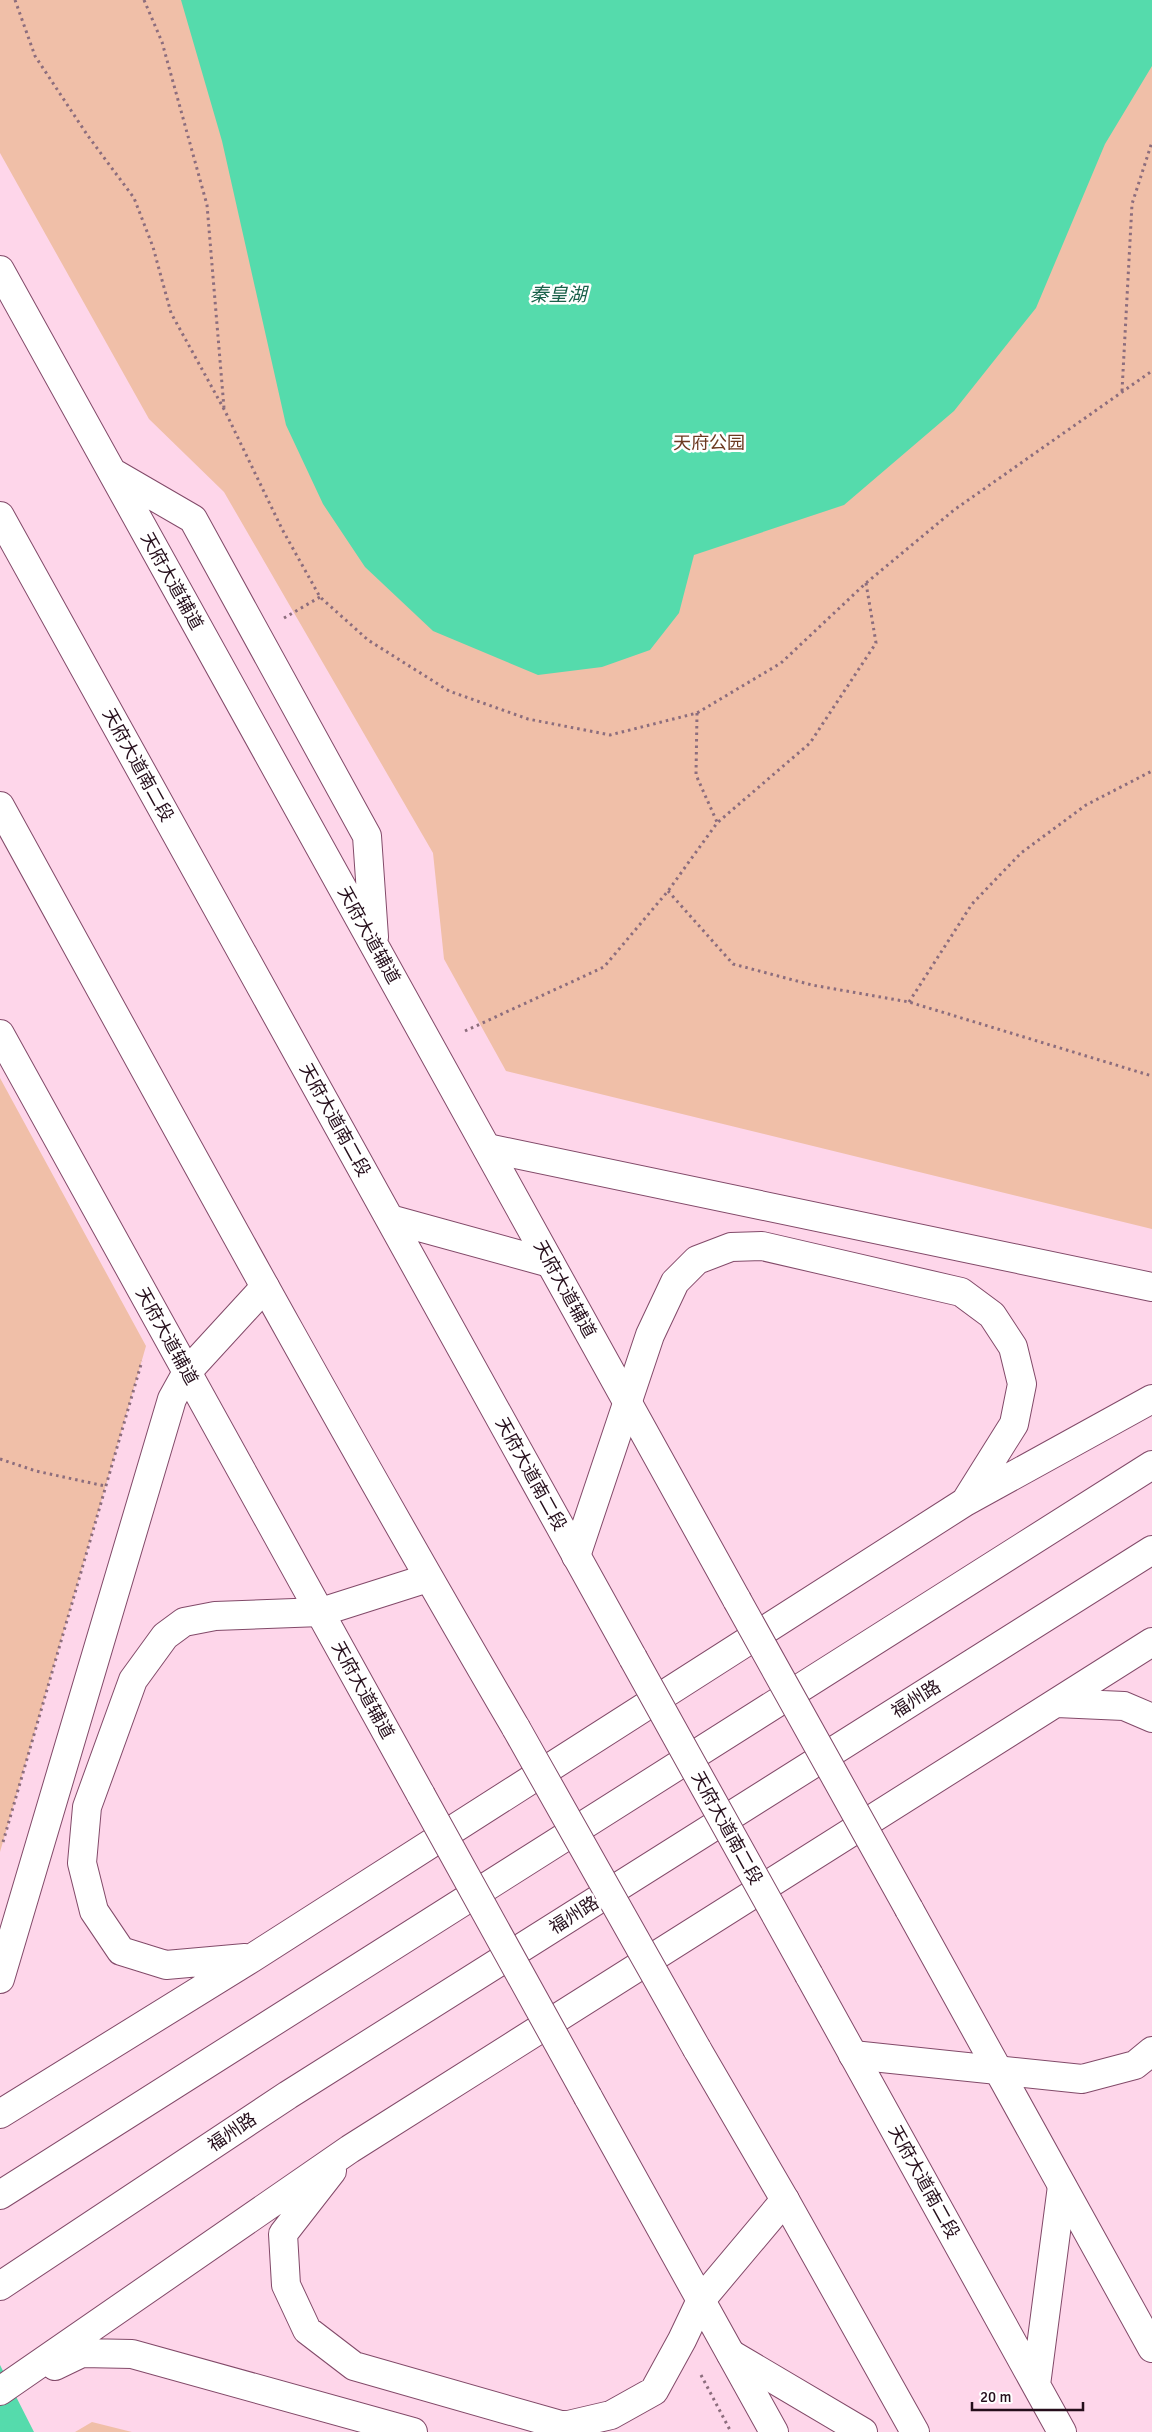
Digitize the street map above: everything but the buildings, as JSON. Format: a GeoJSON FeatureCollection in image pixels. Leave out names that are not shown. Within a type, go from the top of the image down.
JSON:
{"type":"FeatureCollection","features":[{"type":"Feature","properties":{"kind":"main road","name":"天府大道辅道"},"geometry":{"type":"LineString","coordinates":[[0,270],[1152,2348]]}},
{"type":"Feature","properties":{"kind":"main road"},"geometry":{"type":"LineString","coordinates":[[112,472],[193,519],[367,836],[375,946]]}},
{"type":"Feature","properties":{"kind":"main road","name":"天府大道南二段"},"geometry":{"type":"LineString","coordinates":[[0,516],[1062,2432]]}},
{"type":"Feature","properties":{"kind":"main road"},"geometry":{"type":"LineString","coordinates":[[0,806],[428,1578],[516,1728],[915,2432]]}},
{"type":"Feature","properties":{"kind":"main road","name":"天府大道辅道"},"geometry":{"type":"LineString","coordinates":[[0,1034],[774,2432]]}},
{"type":"Feature","properties":{"kind":"main road"},"geometry":{"type":"LineString","coordinates":[[487,1148],[1152,1287]]}},
{"type":"Feature","properties":{"kind":"main road"},"geometry":{"type":"LineString","coordinates":[[390,1218],[550,1263]]}},
{"type":"Feature","properties":{"kind":"main road"},"geometry":{"type":"LineString","coordinates":[[576,1556],[650,1335],[674,1282],[697,1260],[731,1248],[762,1246],[961,1292],[992,1315],[1013,1346],[1022,1384],[1014,1424],[965,1502]]}},
{"type":"Feature","properties":{"kind":"main road"},"geometry":{"type":"LineString","coordinates":[[0,1979],[172,1400],[187,1372],[265,1287]]}},
{"type":"Feature","properties":{"kind":"main road"},"geometry":{"type":"LineString","coordinates":[[0,2114],[252,1958],[965,1502],[1152,1399]]}},
{"type":"Feature","properties":{"kind":"main road"},"geometry":{"type":"LineString","coordinates":[[0,2195],[1152,1465]]}},
{"type":"Feature","properties":{"kind":"main road","name":"福州路"},"geometry":{"type":"LineString","coordinates":[[0,2286],[288,2095],[1152,1550]]}},
{"type":"Feature","properties":{"kind":"main road"},"geometry":{"type":"LineString","coordinates":[[252,1958],[166,1965],[121,1951],[94,1911],[82,1863],[87,1807],[133,1680],[166,1636],[184,1622],[216,1616],[321,1612],[428,1578]]}},
{"type":"Feature","properties":{"kind":"main road"},"geometry":{"type":"LineString","coordinates":[[0,2392],[350,2149],[1152,1642]]}},
{"type":"Feature","properties":{"kind":"main road"},"geometry":{"type":"LineString","coordinates":[[1057,1703],[1124,1706],[1152,1718]]}},
{"type":"Feature","properties":{"kind":"main road"},"geometry":{"type":"LineString","coordinates":[[853,2055],[1082,2079],[1135,2065],[1152,2051]]}},
{"type":"Feature","properties":{"kind":"main road"},"geometry":{"type":"LineString","coordinates":[[350,2149],[283,2234],[286,2285],[307,2330],[354,2366],[564,2426],[611,2415],[654,2391],[701,2300],[785,2200]]}},
{"type":"Feature","properties":{"kind":"main road"},"geometry":{"type":"LineString","coordinates":[[1036,2385],[1062,2186]]}},
{"type":"Feature","properties":{"kind":"main road"},"geometry":{"type":"LineString","coordinates":[[0,2392],[82,2353],[132,2354],[413,2432]]}},
{"type":"Feature","properties":{"kind":"main road"},"geometry":{"type":"LineString","coordinates":[[731,2354],[863,2432]]}},
{"type":"Feature","properties":{"kind":"path"},"geometry":{"type":"LineString","coordinates":[[15,0],[35,56],[88,136],[134,198],[153,247],[171,313],[225,412],[282,529],[320,597],[368,640],[449,691],[528,720],[610,735],[698,713],[782,663],[866,583],[954,510],[1152,371]]}},
{"type":"Feature","properties":{"kind":"path"},"geometry":{"type":"LineString","coordinates":[[144,0],[162,42],[206,205],[225,412]]}},
{"type":"Feature","properties":{"kind":"path"},"geometry":{"type":"LineString","coordinates":[[1122,391],[1132,204],[1152,142]]}},
{"type":"Feature","properties":{"kind":"path"},"geometry":{"type":"LineString","coordinates":[[465,1031],[604,967],[668,891],[717,823],[810,743],[876,643],[866,583]]}},
{"type":"Feature","properties":{"kind":"path"},"geometry":{"type":"LineString","coordinates":[[282,619],[320,597]]}},
{"type":"Feature","properties":{"kind":"path"},"geometry":{"type":"LineString","coordinates":[[698,713],[696,775],[717,823]]}},
{"type":"Feature","properties":{"kind":"path"},"geometry":{"type":"LineString","coordinates":[[909,1002],[972,904],[1021,853],[1086,805],[1152,771]]}},
{"type":"Feature","properties":{"kind":"path"},"geometry":{"type":"LineString","coordinates":[[668,891],[733,964],[812,985],[909,1002],[1152,1076]]}},
{"type":"Feature","properties":{"kind":"path"},"geometry":{"type":"LineString","coordinates":[[3,1843],[143,1355]]}},
{"type":"Feature","properties":{"kind":"path"},"geometry":{"type":"LineString","coordinates":[[0,1459],[36,1471],[106,1486]]}},
{"type":"Feature","properties":{"kind":"green space","name":"天府公园"},"geometry":{"type":"Polygon","coordinates":[[[0,0],[1152,0],[1152,1229],[506,1071],[444,959],[433,853],[224,492],[149,419],[0,153],[0,0]]]}},
{"type":"Feature","properties":{"kind":"green space"},"geometry":{"type":"Polygon","coordinates":[[[0,1078],[146,1346],[0,1852],[0,1078]]]}},
{"type":"Feature","properties":{"kind":"green space"},"geometry":{"type":"Polygon","coordinates":[[[92,2422],[132,2432],[75,2432],[92,2422]]]}},
{"type":"Feature","properties":{"kind":"water","name":"秦皇湖"},"geometry":{"type":"Polygon","coordinates":[[[181,0],[1152,0],[1152,66],[1105,144],[1036,308],[954,411],[844,505],[694,555],[679,613],[650,650],[602,667],[538,675],[433,631],[365,567],[323,504],[286,425],[222,141],[181,0]]]}},
{"type":"Feature","properties":{"kind":"water"},"geometry":{"type":"Polygon","coordinates":[[[0,2365],[34,2432],[0,2432],[0,2365]]]}}]}
